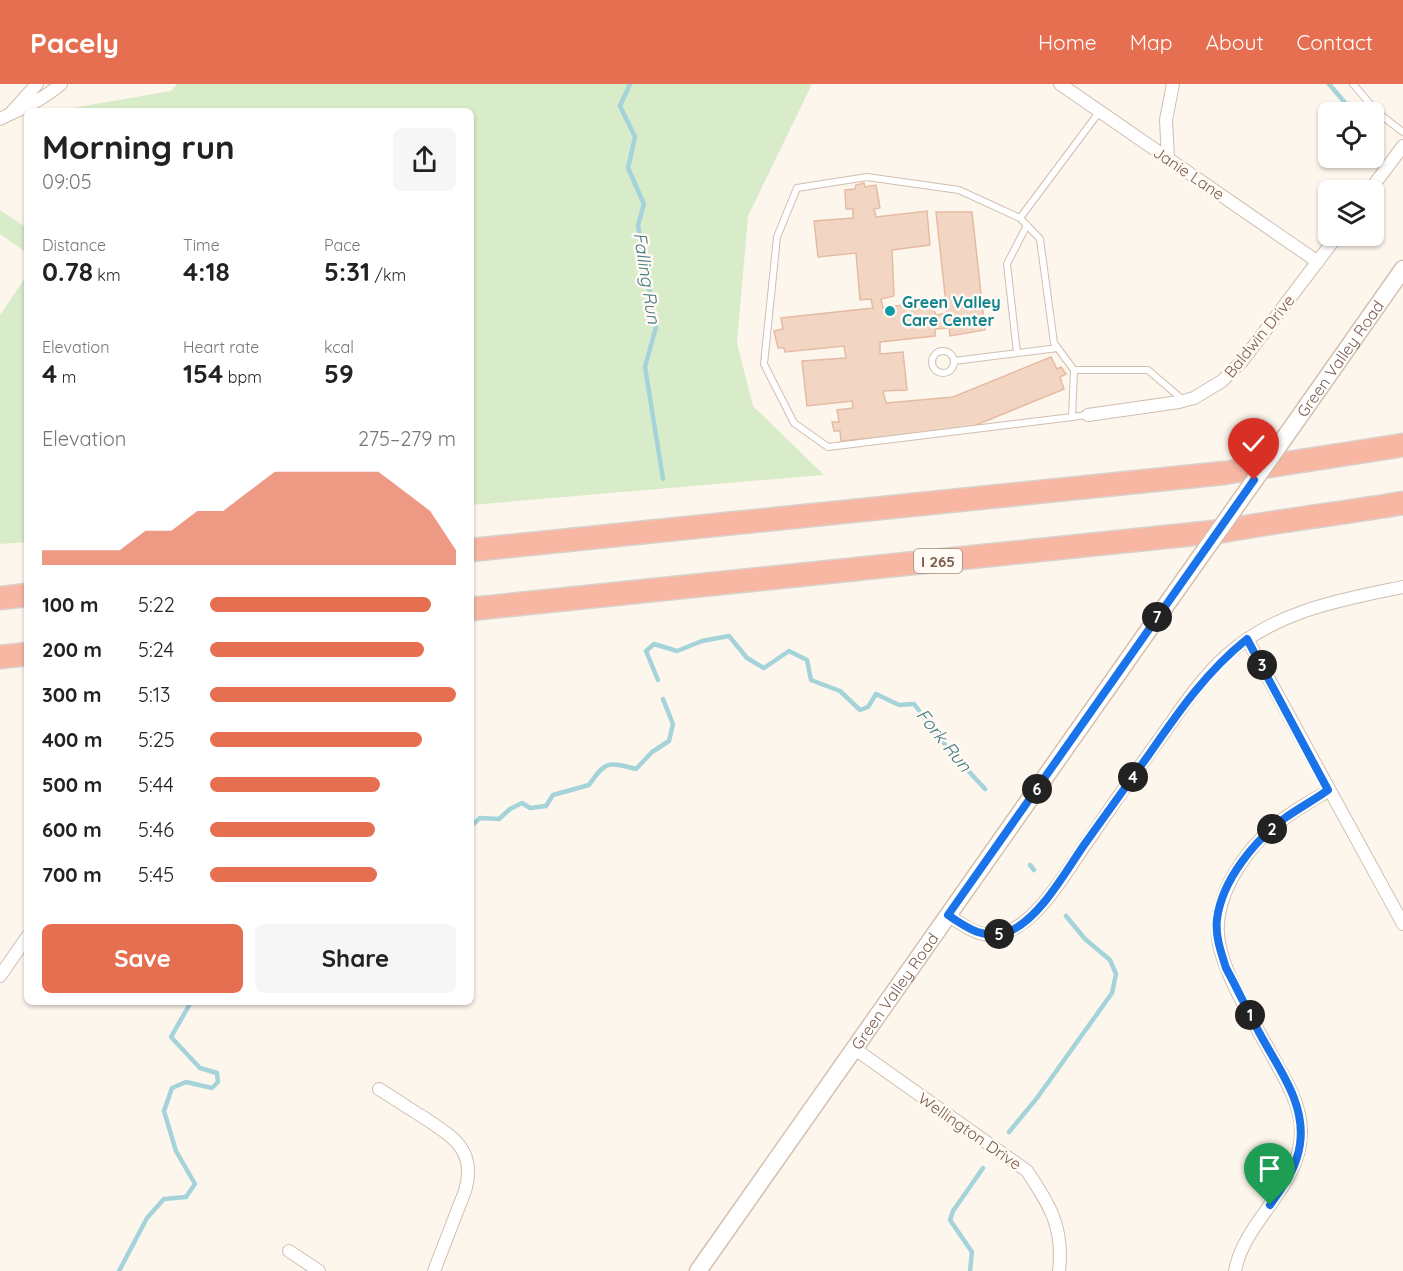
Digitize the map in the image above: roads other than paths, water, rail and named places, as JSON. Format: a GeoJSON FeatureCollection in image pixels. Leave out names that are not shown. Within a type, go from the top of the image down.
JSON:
{"type":"FeatureCollection","features":[{"type":"Feature","properties":{"kind":"highway"},"geometry":{"type":"LineString","coordinates":[[474,550],[1224,473],[1403,445]]}},
{"type":"Feature","properties":{"kind":"highway","name":"I 265"},"geometry":{"type":"LineString","coordinates":[[474,609],[1211,532],[1403,503]]}},
{"type":"Feature","properties":{"kind":"highway"},"geometry":{"type":"LineString","coordinates":[[0,598],[24,595]]}},
{"type":"Feature","properties":{"kind":"highway"},"geometry":{"type":"LineString","coordinates":[[0,657],[24,654]]}},
{"type":"Feature","properties":{"kind":"street"},"geometry":{"type":"LineString","coordinates":[[5,117],[37,84]]}},
{"type":"Feature","properties":{"kind":"street"},"geometry":{"type":"LineString","coordinates":[[25,108],[48,95],[61,84]]}},
{"type":"Feature","properties":{"kind":"street","name":"Janie Lane"},"geometry":{"type":"LineString","coordinates":[[1060,84],[1318,262]]}},
{"type":"Feature","properties":{"kind":"street"},"geometry":{"type":"LineString","coordinates":[[1168,158],[1166,120],[1173,84]]}},
{"type":"Feature","properties":{"kind":"street"},"geometry":{"type":"LineString","coordinates":[[5,117],[24,109]]}},
{"type":"Feature","properties":{"kind":"street"},"geometry":{"type":"LineString","coordinates":[[1378,180],[1403,146]]}},
{"type":"Feature","properties":{"kind":"street","name":"Baldwin Drive"},"geometry":{"type":"LineString","coordinates":[[1088,415],[1162,406],[1184,401],[1209,390],[1233,371],[1330,246]]}},
{"type":"Feature","properties":{"kind":"street","name":"Green Valley Road"},"geometry":{"type":"LineString","coordinates":[[698,1271],[1403,269]]}},
{"type":"Feature","properties":{"kind":"street"},"geometry":{"type":"LineString","coordinates":[[948,915],[970,930],[988,935],[1013,930],[1026,921],[1050,893],[1174,718],[1204,679],[1226,656],[1247,639],[1278,621],[1316,606],[1403,587]]}},
{"type":"Feature","properties":{"kind":"street"},"geometry":{"type":"LineString","coordinates":[[1247,639],[1403,924]]}},
{"type":"Feature","properties":{"kind":"street"},"geometry":{"type":"LineString","coordinates":[[1235,1271],[1242,1247],[1250,1233],[1290,1176],[1296,1161],[1301,1129],[1299,1115],[1288,1085],[1226,968],[1217,936],[1218,913],[1233,876],[1253,849],[1285,818],[1328,790]]}},
{"type":"Feature","properties":{"kind":"street"},"geometry":{"type":"LineString","coordinates":[[0,976],[24,942]]}},
{"type":"Feature","properties":{"kind":"street","name":"Wellington Drive"},"geometry":{"type":"LineString","coordinates":[[855,1049],[1027,1171],[1052,1210],[1057,1224],[1061,1240],[1059,1271]]}},
{"type":"Feature","properties":{"kind":"street"},"geometry":{"type":"LineString","coordinates":[[379,1089],[452,1135],[465,1152],[469,1165],[469,1178],[465,1191],[434,1271]]}},
{"type":"Feature","properties":{"kind":"street"},"geometry":{"type":"LineString","coordinates":[[289,1251],[319,1271]]}},
{"type":"Feature","properties":{"kind":"lane"},"geometry":{"type":"LineString","coordinates":[[1353,84],[1378,112],[1403,132]]}},
{"type":"Feature","properties":{"kind":"lane"},"geometry":{"type":"LineString","coordinates":[[1020,218],[1100,111]]}},
{"type":"Feature","properties":{"kind":"lane"},"geometry":{"type":"LineString","coordinates":[[1072,417],[1074,370],[1054,343],[1040,239],[1020,218],[959,190],[867,177],[797,188],[777,237],[764,364],[794,423],[828,447],[1072,417],[1088,415]]}},
{"type":"Feature","properties":{"kind":"lane"},"geometry":{"type":"LineString","coordinates":[[1017,353],[1007,264],[1027,225]]}},
{"type":"Feature","properties":{"kind":"lane"},"geometry":{"type":"LineString","coordinates":[[954,361],[1058,348]]}},
{"type":"Feature","properties":{"kind":"lane"},"geometry":{"type":"LineString","coordinates":[[1074,370],[1148,370],[1184,401]]}},
{"type":"Feature","properties":{"kind":"waterway","name":"Falling Run"},"geometry":{"type":"LineString","coordinates":[[630,84],[620,106],[635,137],[628,168],[644,204],[638,225],[656,327],[645,367],[663,479]]}},
{"type":"Feature","properties":{"kind":"waterway"},"geometry":{"type":"LineString","coordinates":[[1329,84],[1344,102]]}},
{"type":"Feature","properties":{"kind":"waterway","name":"Fork Run"},"geometry":{"type":"LineString","coordinates":[[658,680],[646,651],[654,644],[677,651],[702,641],[729,636],[747,658],[764,668],[789,651],[807,660],[811,680],[840,691],[860,710],[868,707],[876,694],[899,705],[914,704],[950,751],[985,789]]}},
{"type":"Feature","properties":{"kind":"waterway","name":"Falling Run"},"geometry":{"type":"LineString","coordinates":[[474,823],[480,818],[499,819],[510,809],[522,803],[530,808],[546,806],[553,795],[589,785],[608,765],[636,769],[652,752],[669,741],[673,724],[663,699]]}},
{"type":"Feature","properties":{"kind":"waterway","name":"Fork Run"},"geometry":{"type":"LineString","coordinates":[[1030,865],[1034,870]]}},
{"type":"Feature","properties":{"kind":"waterway","name":"Fork Run"},"geometry":{"type":"LineString","coordinates":[[1009,1132],[1037,1098],[1112,993],[1116,974],[1110,960],[1085,939],[1066,916]]}},
{"type":"Feature","properties":{"kind":"waterway","name":"Falling Run"},"geometry":{"type":"LineString","coordinates":[[119,1271],[147,1218],[164,1199],[186,1197],[195,1184],[176,1151],[164,1111],[172,1088],[186,1082],[212,1088],[218,1082],[217,1073],[200,1068],[171,1037],[189,1005]]}},
{"type":"Feature","properties":{"kind":"waterway","name":"Fork Run"},"geometry":{"type":"LineString","coordinates":[[970,1271],[972,1252],[950,1220],[953,1211],[983,1168]]}},
{"type":"Feature","properties":{"kind":"place","name":"Green Valley Care Center"},"geometry":{"type":"Point","coordinates":[890,311]}}]}
